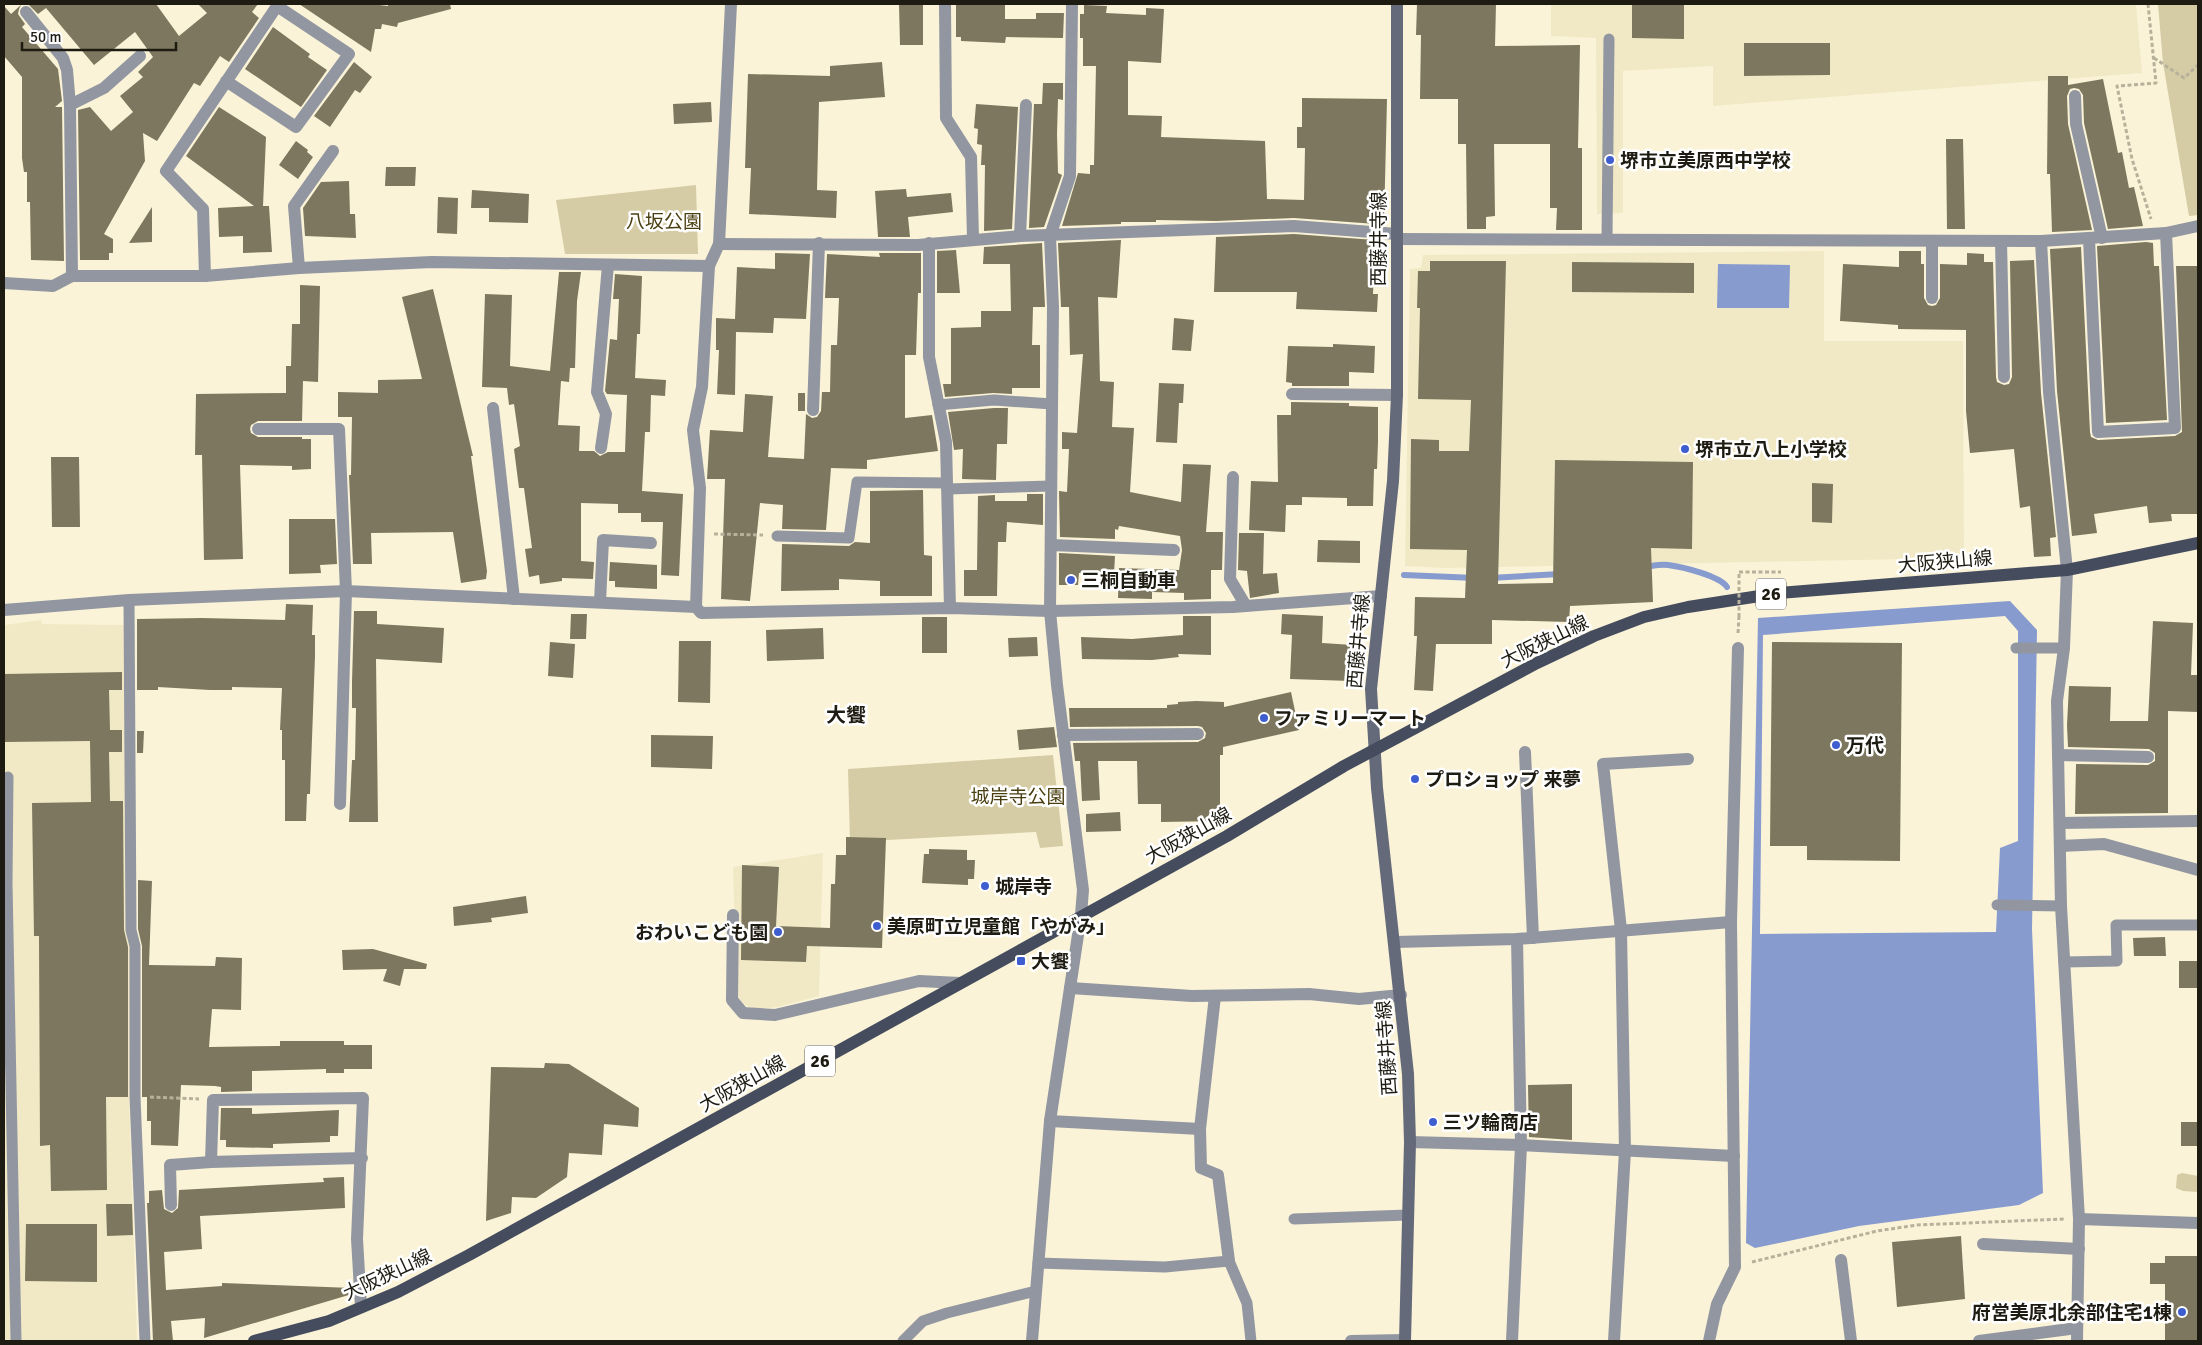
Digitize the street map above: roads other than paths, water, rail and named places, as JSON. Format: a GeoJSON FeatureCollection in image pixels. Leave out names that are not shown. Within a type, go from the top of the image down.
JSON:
{"type":"FeatureCollection","features":[{"type":"Feature","properties":{"kind":"main road","name":"西藤井寺線"},"geometry":{"type":"LineString","coordinates":[[1397,4],[1396,395],[1393,481],[1371,689],[1374,751],[1408,1074],[1410,1142],[1405,1340]]}},
{"type":"Feature","properties":{"kind":"main road","name":"大阪狭山線"},"geometry":{"type":"LineString","coordinates":[[254,1341],[329,1321],[398,1292],[469,1255],[1227,836],[1374,751],[1537,664],[1594,636],[1644,617],[1688,606],[1779,593],[2067,570],[2198,544]]}},
{"type":"Feature","properties":{"kind":"street"},"geometry":{"type":"LineString","coordinates":[[696,607],[700,488],[693,430],[702,388],[709,266],[719,244],[731,4]]}},
{"type":"Feature","properties":{"kind":"street"},"geometry":{"type":"LineString","coordinates":[[945,4],[946,118],[971,156],[973,240]]}},
{"type":"Feature","properties":{"kind":"street"},"geometry":{"type":"LineString","coordinates":[[1032,1341],[1050,1121],[1081,915],[1083,890],[1063,735],[1050,611],[1053,307],[1050,236],[1070,176],[1072,4]]}},
{"type":"Feature","properties":{"kind":"street"},"geometry":{"type":"LineString","coordinates":[[204,276],[203,210],[166,171],[226,81],[277,6],[349,54],[296,127],[226,81]]}},
{"type":"Feature","properties":{"kind":"street"},"geometry":{"type":"LineString","coordinates":[[26,12],[63,58],[67,70],[70,105],[72,276]]}},
{"type":"Feature","properties":{"kind":"street"},"geometry":{"type":"LineString","coordinates":[[70,105],[104,88],[140,56]]}},
{"type":"Feature","properties":{"kind":"street"},"geometry":{"type":"LineString","coordinates":[[2075,96],[2076,124],[2095,239],[2098,432],[2175,428],[2161,233]]}},
{"type":"Feature","properties":{"kind":"street"},"geometry":{"type":"LineString","coordinates":[[1020,236],[1026,105]]}},
{"type":"Feature","properties":{"kind":"street"},"geometry":{"type":"LineString","coordinates":[[299,268],[294,206],[333,151]]}},
{"type":"Feature","properties":{"kind":"street"},"geometry":{"type":"LineString","coordinates":[[719,244],[819,243],[918,246],[929,243],[1020,236],[1294,226],[1397,236],[2041,241],[2095,239],[2161,233],[2198,226]]}},
{"type":"Feature","properties":{"kind":"street"},"geometry":{"type":"LineString","coordinates":[[1932,241],[1932,298]]}},
{"type":"Feature","properties":{"kind":"street"},"geometry":{"type":"LineString","coordinates":[[2001,241],[2004,377]]}},
{"type":"Feature","properties":{"kind":"street"},"geometry":{"type":"LineString","coordinates":[[2041,241],[2049,392],[2067,570],[2058,648],[2057,701],[2061,906],[2079,1219],[2077,1341]]}},
{"type":"Feature","properties":{"kind":"street"},"geometry":{"type":"LineString","coordinates":[[813,410],[819,243]]}},
{"type":"Feature","properties":{"kind":"street"},"geometry":{"type":"LineString","coordinates":[[929,243],[929,357],[946,442],[950,608]]}},
{"type":"Feature","properties":{"kind":"street"},"geometry":{"type":"LineString","coordinates":[[4,283],[53,286],[72,276],[204,276],[299,268],[432,262],[709,266]]}},
{"type":"Feature","properties":{"kind":"street"},"geometry":{"type":"LineString","coordinates":[[601,448],[606,414],[597,392],[608,265]]}},
{"type":"Feature","properties":{"kind":"street"},"geometry":{"type":"LineString","coordinates":[[1292,394],[1396,395]]}},
{"type":"Feature","properties":{"kind":"street"},"geometry":{"type":"LineString","coordinates":[[493,408],[514,599]]}},
{"type":"Feature","properties":{"kind":"street"},"geometry":{"type":"LineString","coordinates":[[258,428],[339,429],[346,591],[340,804]]}},
{"type":"Feature","properties":{"kind":"street"},"geometry":{"type":"LineString","coordinates":[[1234,477],[1230,579],[1246,606]]}},
{"type":"Feature","properties":{"kind":"street"},"geometry":{"type":"LineString","coordinates":[[600,602],[603,540],[651,543]]}},
{"type":"Feature","properties":{"kind":"street"},"geometry":{"type":"LineString","coordinates":[[1051,545],[1174,550]]}},
{"type":"Feature","properties":{"kind":"street"},"geometry":{"type":"LineString","coordinates":[[4,610],[129,600],[346,591],[696,607],[702,613],[950,608],[1050,611],[1246,606],[1381,596]]}},
{"type":"Feature","properties":{"kind":"street"},"geometry":{"type":"LineString","coordinates":[[1709,1341],[1717,1304],[1736,1267],[1732,922],[1738,648]]}},
{"type":"Feature","properties":{"kind":"street"},"geometry":{"type":"LineString","coordinates":[[1063,735],[1198,734]]}},
{"type":"Feature","properties":{"kind":"street"},"geometry":{"type":"LineString","coordinates":[[1524,752],[1533,938]]}},
{"type":"Feature","properties":{"kind":"street"},"geometry":{"type":"LineString","coordinates":[[2058,755],[2148,757]]}},
{"type":"Feature","properties":{"kind":"street"},"geometry":{"type":"LineString","coordinates":[[1614,1341],[1625,1150],[1622,930],[1603,764],[1688,759]]}},
{"type":"Feature","properties":{"kind":"street"},"geometry":{"type":"LineString","coordinates":[[2060,823],[2198,821]]}},
{"type":"Feature","properties":{"kind":"street"},"geometry":{"type":"LineString","coordinates":[[2060,846],[2104,844],[2198,870]]}},
{"type":"Feature","properties":{"kind":"street"},"geometry":{"type":"LineString","coordinates":[[733,915],[732,1000],[742,1013],[775,1015],[919,981],[960,983]]}},
{"type":"Feature","properties":{"kind":"street"},"geometry":{"type":"LineString","coordinates":[[1395,942],[1517,939],[1732,922]]}},
{"type":"Feature","properties":{"kind":"street"},"geometry":{"type":"LineString","coordinates":[[1512,1341],[1521,1145],[1517,939]]}},
{"type":"Feature","properties":{"kind":"street"},"geometry":{"type":"LineString","coordinates":[[1070,988],[1215,996],[1309,994],[1359,999],[1400,995]]}},
{"type":"Feature","properties":{"kind":"street"},"geometry":{"type":"LineString","coordinates":[[1215,996],[1200,1129],[1202,1168],[1218,1175],[1229,1261]]}},
{"type":"Feature","properties":{"kind":"street"},"geometry":{"type":"LineString","coordinates":[[212,1162],[213,1100],[363,1098],[362,1158],[357,1239],[361,1307]]}},
{"type":"Feature","properties":{"kind":"street"},"geometry":{"type":"LineString","coordinates":[[1050,1121],[1200,1129]]}},
{"type":"Feature","properties":{"kind":"street"},"geometry":{"type":"LineString","coordinates":[[1410,1142],[1521,1145],[1734,1156]]}},
{"type":"Feature","properties":{"kind":"street"},"geometry":{"type":"LineString","coordinates":[[171,1205],[170,1165],[362,1158]]}},
{"type":"Feature","properties":{"kind":"street"},"geometry":{"type":"LineString","coordinates":[[2079,1219],[2198,1223]]}},
{"type":"Feature","properties":{"kind":"street"},"geometry":{"type":"LineString","coordinates":[[1983,1244],[2079,1249]]}},
{"type":"Feature","properties":{"kind":"street"},"geometry":{"type":"LineString","coordinates":[[1841,1260],[1851,1341]]}},
{"type":"Feature","properties":{"kind":"street"},"geometry":{"type":"LineString","coordinates":[[1980,1341],[2077,1328]]}},
{"type":"Feature","properties":{"kind":"street"},"geometry":{"type":"LineString","coordinates":[[1350,1341],[1405,1340]]}},
{"type":"Feature","properties":{"kind":"lane"},"geometry":{"type":"LineString","coordinates":[[1607,238],[1609,39]]}},
{"type":"Feature","properties":{"kind":"lane"},"geometry":{"type":"LineString","coordinates":[[938,405],[994,400],[1052,404]]}},
{"type":"Feature","properties":{"kind":"lane"},"geometry":{"type":"LineString","coordinates":[[777,536],[849,538],[858,482],[947,486],[1051,486]]}},
{"type":"Feature","properties":{"kind":"lane"},"geometry":{"type":"LineString","coordinates":[[129,600],[131,930],[135,946],[134,1097],[145,1341]]}},
{"type":"Feature","properties":{"kind":"lane"},"geometry":{"type":"LineString","coordinates":[[2016,648],[2058,648]]}},
{"type":"Feature","properties":{"kind":"lane"},"geometry":{"type":"LineString","coordinates":[[8,777],[5,883],[9,1194],[16,1341]]}},
{"type":"Feature","properties":{"kind":"lane"},"geometry":{"type":"LineString","coordinates":[[1997,905],[2061,906]]}},
{"type":"Feature","properties":{"kind":"lane"},"geometry":{"type":"LineString","coordinates":[[2064,962],[2116,961],[2116,925],[2198,925]]}},
{"type":"Feature","properties":{"kind":"lane"},"geometry":{"type":"LineString","coordinates":[[1294,1219],[1408,1215]]}},
{"type":"Feature","properties":{"kind":"lane"},"geometry":{"type":"LineString","coordinates":[[1038,1263],[1165,1266],[1229,1261],[1247,1303],[1251,1341]]}},
{"type":"Feature","properties":{"kind":"lane"},"geometry":{"type":"LineString","coordinates":[[903,1341],[923,1321],[947,1313],[1036,1291]]}},
{"type":"Feature","properties":{"kind":"water"},"geometry":{"type":"Polygon","coordinates":[[[1718,264],[1790,265],[1789,308],[1717,308],[1718,264]]]}},
{"type":"Feature","properties":{"kind":"water"},"geometry":{"type":"Polygon","coordinates":[[[2010,601],[2037,630],[2032,929],[2043,1193],[2019,1205],[1859,1226],[1755,1248],[1746,1243],[1758,618],[2010,601]],[[2005,616],[1763,635],[1760,934],[1996,932],[2000,848],[2018,841],[2018,631],[2005,616]]]}},
{"type":"Feature","properties":{"kind":"waterway"},"geometry":{"type":"LineString","coordinates":[[1644,567],[1665,565],[1683,568],[1717,579],[1727,587]]}},
{"type":"Feature","properties":{"kind":"waterway"},"geometry":{"type":"LineString","coordinates":[[1490,578],[1560,574]]}},
{"type":"Feature","properties":{"kind":"waterway"},"geometry":{"type":"LineString","coordinates":[[1404,575],[1475,578]]}},
{"type":"Feature","properties":{"kind":"place","name":"堺市立美原西中学校"},"geometry":{"type":"Point","coordinates":[1610,160]}},
{"type":"Feature","properties":{"kind":"place","name":"堺市立八上小学校"},"geometry":{"type":"Point","coordinates":[1685,449]}},
{"type":"Feature","properties":{"kind":"place","name":"三桐自動車"},"geometry":{"type":"Point","coordinates":[1071,580]}},
{"type":"Feature","properties":{"kind":"place","name":"ファミリーマート"},"geometry":{"type":"Point","coordinates":[1264,718]}},
{"type":"Feature","properties":{"kind":"place","name":"万代"},"geometry":{"type":"Point","coordinates":[1836,745]}},
{"type":"Feature","properties":{"kind":"place","name":"プロショップ 来夢"},"geometry":{"type":"Point","coordinates":[1415,779]}},
{"type":"Feature","properties":{"kind":"place","name":"城岸寺"},"geometry":{"type":"Point","coordinates":[985,886]}},
{"type":"Feature","properties":{"kind":"place","name":"美原町立児童館「やがみ」"},"geometry":{"type":"Point","coordinates":[877,926]}},
{"type":"Feature","properties":{"kind":"place","name":"おわいこども園"},"geometry":{"type":"Point","coordinates":[778,932]}},
{"type":"Feature","properties":{"kind":"place","name":"大饗"},"geometry":{"type":"Point","coordinates":[1021,961]}},
{"type":"Feature","properties":{"kind":"place","name":"三ツ輪商店"},"geometry":{"type":"Point","coordinates":[1433,1122]}},
{"type":"Feature","properties":{"kind":"place","name":"府営美原北余部住宅1棟"},"geometry":{"type":"Point","coordinates":[2182,1312]}},
{"type":"Feature","properties":{"kind":"district","name":"大饗"},"geometry":{"type":"Point","coordinates":[846,715]}},
{"type":"Feature","properties":{"kind":"park label","name":"八坂公園"},"geometry":{"type":"Point","coordinates":[664,221]}},
{"type":"Feature","properties":{"kind":"park label","name":"城岸寺公園"},"geometry":{"type":"Point","coordinates":[1018,796]}}]}
